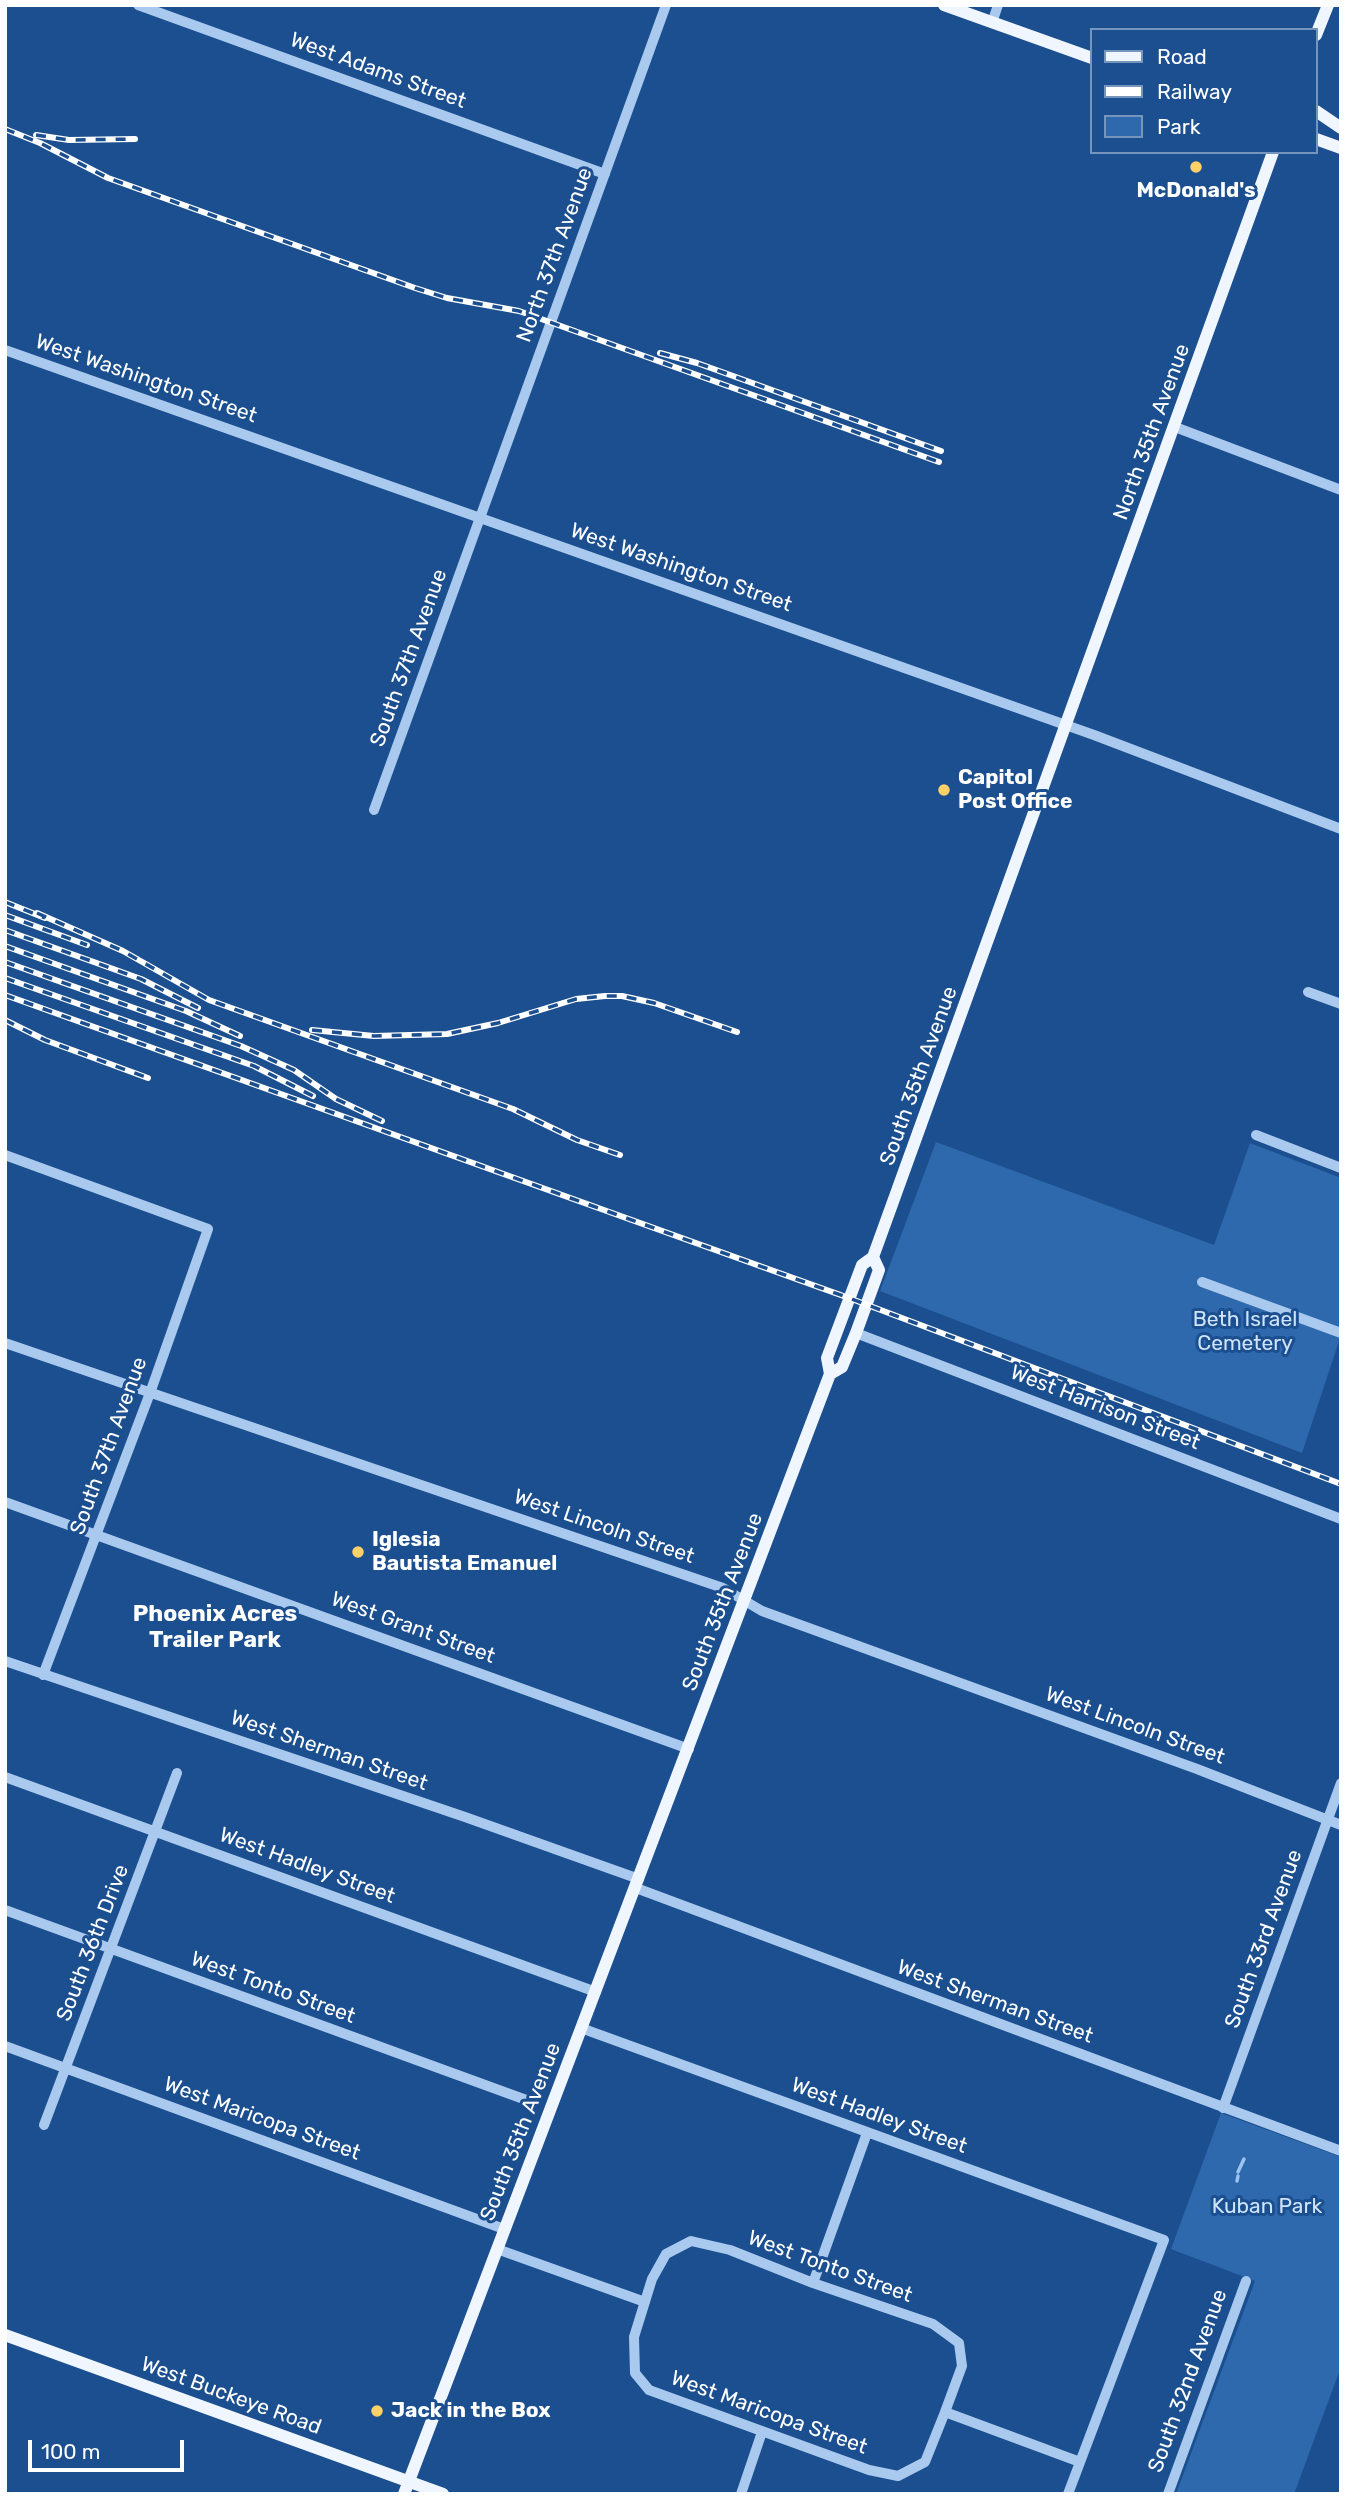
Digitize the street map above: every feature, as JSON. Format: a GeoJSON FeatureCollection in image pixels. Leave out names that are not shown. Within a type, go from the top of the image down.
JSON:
{"type":"FeatureCollection","features":[{"type":"Feature","properties":{"kind":"main road"},"geometry":{"type":"LineString","coordinates":[[944,5],[1090,57]]}},
{"type":"Feature","properties":{"kind":"main road"},"geometry":{"type":"LineString","coordinates":[[1318,30],[1328,5]]}},
{"type":"Feature","properties":{"kind":"main road"},"geometry":{"type":"LineString","coordinates":[[1318,112],[1341,128]]}},
{"type":"Feature","properties":{"kind":"main road"},"geometry":{"type":"LineString","coordinates":[[1318,140],[1341,148]]}},
{"type":"Feature","properties":{"kind":"main road","name":"North 35th Avenue"},"geometry":{"type":"LineString","coordinates":[[1067,726],[1272,154]]}},
{"type":"Feature","properties":{"kind":"main road","name":"South 35th Avenue"},"geometry":{"type":"LineString","coordinates":[[404,2494],[830,1374],[827,1359],[862,1265],[873,1257],[1067,726]]}},
{"type":"Feature","properties":{"kind":"main road"},"geometry":{"type":"LineString","coordinates":[[830,1374],[842,1367],[856,1333],[879,1270],[873,1257]]}},
{"type":"Feature","properties":{"kind":"main road","name":"West Buckeye Road"},"geometry":{"type":"LineString","coordinates":[[5,2336],[443,2494]]}},
{"type":"Feature","properties":{"kind":"street","name":"West Adams Street"},"geometry":{"type":"LineString","coordinates":[[138,5],[605,174]]}},
{"type":"Feature","properties":{"kind":"street","name":"North 37th Avenue"},"geometry":{"type":"LineString","coordinates":[[480,518],[666,5]]}},
{"type":"Feature","properties":{"kind":"street"},"geometry":{"type":"LineString","coordinates":[[992,23],[998,5]]}},
{"type":"Feature","properties":{"kind":"street","name":"West Washington Street"},"geometry":{"type":"LineString","coordinates":[[5,350],[1067,726],[1341,829]]}},
{"type":"Feature","properties":{"kind":"street"},"geometry":{"type":"LineString","coordinates":[[1175,427],[1341,490]]}},
{"type":"Feature","properties":{"kind":"street","name":"South 37th Avenue"},"geometry":{"type":"LineString","coordinates":[[374,810],[480,518]]}},
{"type":"Feature","properties":{"kind":"street"},"geometry":{"type":"LineString","coordinates":[[1308,992],[1341,1004]]}},
{"type":"Feature","properties":{"kind":"street"},"geometry":{"type":"LineString","coordinates":[[1256,1135],[1341,1168]]}},
{"type":"Feature","properties":{"kind":"street","name":"South 37th Avenue"},"geometry":{"type":"LineString","coordinates":[[5,1155],[208,1229],[150,1393],[43,1675]]}},
{"type":"Feature","properties":{"kind":"street"},"geometry":{"type":"LineString","coordinates":[[1202,1282],[1341,1333]]}},
{"type":"Feature","properties":{"kind":"street","name":"West Harrison Street"},"geometry":{"type":"LineString","coordinates":[[856,1333],[1341,1519]]}},
{"type":"Feature","properties":{"kind":"street","name":"West Lincoln Street"},"geometry":{"type":"LineString","coordinates":[[5,1343],[723,1588],[762,1611],[1197,1769],[1341,1825]]}},
{"type":"Feature","properties":{"kind":"street","name":"West Grant Street"},"geometry":{"type":"LineString","coordinates":[[5,1502],[689,1749]]}},
{"type":"Feature","properties":{"kind":"street","name":"West Sherman Street"},"geometry":{"type":"LineString","coordinates":[[5,1661],[402,1795],[1341,2151]]}},
{"type":"Feature","properties":{"kind":"street","name":"South 36th Drive"},"geometry":{"type":"LineString","coordinates":[[44,2125],[177,1773]]}},
{"type":"Feature","properties":{"kind":"street","name":"West Hadley Street"},"geometry":{"type":"LineString","coordinates":[[5,1777],[596,1992]]}},
{"type":"Feature","properties":{"kind":"street","name":"South 33rd Avenue"},"geometry":{"type":"LineString","coordinates":[[1223,2108],[1341,1783]]}},
{"type":"Feature","properties":{"kind":"street","name":"West Tonto Street"},"geometry":{"type":"LineString","coordinates":[[5,1910],[529,2101]]}},
{"type":"Feature","properties":{"kind":"street","name":"West Hadley Street"},"geometry":{"type":"LineString","coordinates":[[581,2028],[1164,2240],[1080,2462]]}},
{"type":"Feature","properties":{"kind":"street","name":"West Maricopa Street"},"geometry":{"type":"LineString","coordinates":[[5,2046],[504,2229]]}},
{"type":"Feature","properties":{"kind":"street"},"geometry":{"type":"LineString","coordinates":[[813,2283],[866,2133]]}},
{"type":"Feature","properties":{"kind":"street","name":"West Tonto Street"},"geometry":{"type":"LineString","coordinates":[[645,2302],[652,2279],[666,2254],[691,2241],[730,2250],[813,2283],[933,2324],[959,2343],[962,2366],[944,2412]]}},
{"type":"Feature","properties":{"kind":"street"},"geometry":{"type":"LineString","coordinates":[[497,2249],[645,2302]]}},
{"type":"Feature","properties":{"kind":"street","name":"South 32nd Avenue"},"geometry":{"type":"LineString","coordinates":[[1168,2494],[1246,2281]]}},
{"type":"Feature","properties":{"kind":"street","name":"West Maricopa Street"},"geometry":{"type":"LineString","coordinates":[[645,2302],[634,2337],[635,2373],[649,2390],[762,2432],[869,2470],[898,2476],[925,2462],[944,2412]]}},
{"type":"Feature","properties":{"kind":"street"},"geometry":{"type":"LineString","coordinates":[[944,2412],[1080,2462],[1068,2494]]}},
{"type":"Feature","properties":{"kind":"street"},"geometry":{"type":"LineString","coordinates":[[741,2494],[762,2432]]}},
{"type":"Feature","properties":{"kind":"green space","name":"Beth Israel Cemetery"},"geometry":{"type":"Polygon","coordinates":[[[936,1142],[1214,1245],[1250,1143],[1341,1178],[1341,1335],[1302,1453],[880,1291],[936,1142]]]}},
{"type":"Feature","properties":{"kind":"green space","name":"Kuban Park"},"geometry":{"type":"Polygon","coordinates":[[[1221,2113],[1341,2157],[1341,2367],[1294,2494],[1176,2494],[1255,2281],[1171,2249],[1221,2113]]]}},
{"type":"Feature","properties":{"kind":"waterway"},"geometry":{"type":"LineString","coordinates":[[1238,2172],[1244,2159]]}},
{"type":"Feature","properties":{"kind":"waterway"},"geometry":{"type":"LineString","coordinates":[[1237,2181],[1238,2176]]}},
{"type":"Feature","properties":{"kind":"railway"},"geometry":{"type":"LineString","coordinates":[[5,129],[40,143],[108,178],[415,288],[447,298],[519,311],[939,462]]}},
{"type":"Feature","properties":{"kind":"railway"},"geometry":{"type":"LineString","coordinates":[[36,135],[69,140],[135,139]]}},
{"type":"Feature","properties":{"kind":"railway"},"geometry":{"type":"LineString","coordinates":[[660,353],[697,363],[941,451]]}},
{"type":"Feature","properties":{"kind":"railway"},"geometry":{"type":"LineString","coordinates":[[5,902],[45,918]]}},
{"type":"Feature","properties":{"kind":"railway"},"geometry":{"type":"LineString","coordinates":[[37,913],[123,951],[209,1000],[513,1109],[577,1140],[620,1155]]}},
{"type":"Feature","properties":{"kind":"railway"},"geometry":{"type":"LineString","coordinates":[[5,915],[87,945]]}},
{"type":"Feature","properties":{"kind":"railway"},"geometry":{"type":"LineString","coordinates":[[5,930],[141,979],[198,1008]]}},
{"type":"Feature","properties":{"kind":"railway"},"geometry":{"type":"LineString","coordinates":[[5,946],[186,1011],[240,1036]]}},
{"type":"Feature","properties":{"kind":"railway"},"geometry":{"type":"LineString","coordinates":[[5,962],[241,1046],[294,1070],[336,1099],[382,1121]]}},
{"type":"Feature","properties":{"kind":"railway"},"geometry":{"type":"LineString","coordinates":[[5,978],[254,1066],[313,1096]]}},
{"type":"Feature","properties":{"kind":"railway"},"geometry":{"type":"LineString","coordinates":[[5,995],[849,1298],[1341,1484]]}},
{"type":"Feature","properties":{"kind":"railway"},"geometry":{"type":"LineString","coordinates":[[312,1030],[374,1036],[447,1034],[498,1023],[576,999],[622,996],[654,1003],[737,1032]]}},
{"type":"Feature","properties":{"kind":"railway"},"geometry":{"type":"LineString","coordinates":[[5,1020],[45,1040],[148,1078]]}},
{"type":"Feature","properties":{"kind":"place","name":"McDonald's"},"geometry":{"type":"Point","coordinates":[1196,167]}},
{"type":"Feature","properties":{"kind":"place","name":"Capitol Post Office"},"geometry":{"type":"Point","coordinates":[944,790]}},
{"type":"Feature","properties":{"kind":"place","name":"Iglesia Bautista Emanuel"},"geometry":{"type":"Point","coordinates":[358,1552]}},
{"type":"Feature","properties":{"kind":"place","name":"Jack in the Box"},"geometry":{"type":"Point","coordinates":[377,2411]}},
{"type":"Feature","properties":{"kind":"district","name":"Phoenix Acres Trailer Park"},"geometry":{"type":"Point","coordinates":[215,1627]}}]}
